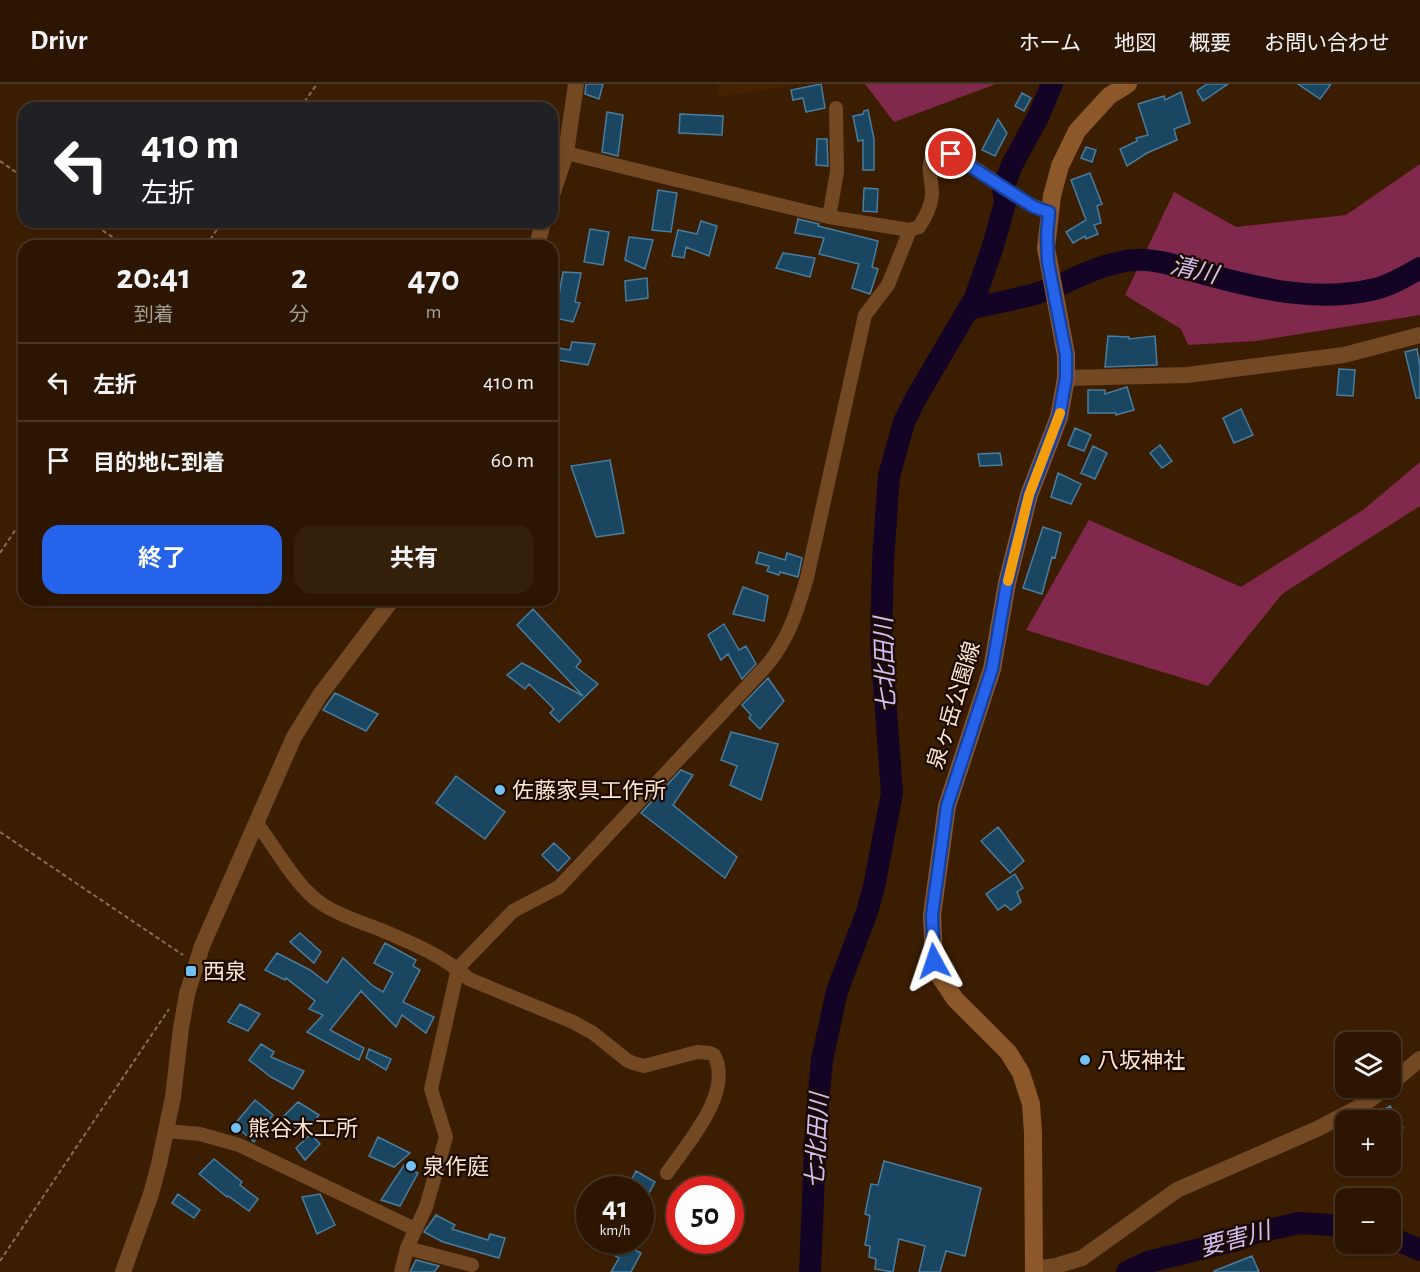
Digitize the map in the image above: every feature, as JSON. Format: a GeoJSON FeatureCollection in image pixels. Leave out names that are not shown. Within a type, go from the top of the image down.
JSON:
{"type":"FeatureCollection","features":[{"type":"Feature","properties":{"kind":"main road","name":"泉ヶ岳公園線"},"geometry":{"type":"LineString","coordinates":[[1034,1270],[1031,1104],[1021,1073],[1008,1052],[955,999],[941,978],[934,961],[932,915],[947,806],[992,669],[1007,583],[1029,495],[1059,417],[1066,378],[1066,355],[1061,320],[1048,262],[1047,236],[1041,209],[1077,131],[1109,96],[1128,84]]}},
{"type":"Feature","properties":{"kind":"street"},"geometry":{"type":"LineString","coordinates":[[558,177],[566,153],[576,84]]}},
{"type":"Feature","properties":{"kind":"street"},"geometry":{"type":"LineString","coordinates":[[829,217],[837,172],[836,108]]}},
{"type":"Feature","properties":{"kind":"street"},"geometry":{"type":"LineString","coordinates":[[566,153],[829,217],[910,230],[919,227],[932,197],[929,161],[934,153],[940,150],[951,154],[1041,209]]}},
{"type":"Feature","properties":{"kind":"street"},"geometry":{"type":"LineString","coordinates":[[401,1272],[407,1248],[426,1207],[446,1137],[431,1089],[458,968],[513,911],[559,887],[768,664],[783,645],[798,610],[807,578],[865,315],[888,285],[910,230]]}},
{"type":"Feature","properties":{"kind":"street"},"geometry":{"type":"LineString","coordinates":[[1066,378],[1187,375],[1344,355],[1420,335]]}},
{"type":"Feature","properties":{"kind":"street"},"geometry":{"type":"LineString","coordinates":[[123,1272],[151,1194],[167,1131],[187,994],[195,963],[299,729],[320,695],[387,606]]}},
{"type":"Feature","properties":{"kind":"street"},"geometry":{"type":"LineString","coordinates":[[256,822],[300,882],[322,904],[431,952],[458,968],[469,978],[573,1022],[593,1033],[628,1061],[644,1066],[697,1052],[714,1055],[720,1077],[711,1106],[667,1173]]}},
{"type":"Feature","properties":{"kind":"street"},"geometry":{"type":"LineString","coordinates":[[1401,1075],[1420,1059]]}},
{"type":"Feature","properties":{"kind":"street"},"geometry":{"type":"LineString","coordinates":[[1034,1270],[1082,1258],[1177,1190],[1317,1129],[1372,1098]]}},
{"type":"Feature","properties":{"kind":"street"},"geometry":{"type":"LineString","coordinates":[[167,1131],[200,1134],[239,1145],[415,1229]]}},
{"type":"Feature","properties":{"kind":"street"},"geometry":{"type":"LineString","coordinates":[[407,1248],[472,1265]]}},
{"type":"Feature","properties":{"kind":"path"},"geometry":{"type":"LineString","coordinates":[[304,102],[316,84]]}},
{"type":"Feature","properties":{"kind":"path"},"geometry":{"type":"LineString","coordinates":[[0,161],[18,173]]}},
{"type":"Feature","properties":{"kind":"path"},"geometry":{"type":"LineString","coordinates":[[99,228],[117,240]]}},
{"type":"Feature","properties":{"kind":"path"},"geometry":{"type":"LineString","coordinates":[[0,553],[18,526]]}},
{"type":"Feature","properties":{"kind":"path"},"geometry":{"type":"LineString","coordinates":[[0,832],[195,963]]}},
{"type":"Feature","properties":{"kind":"path"},"geometry":{"type":"LineString","coordinates":[[0,1261],[172,1005],[187,994]]}},
{"type":"Feature","properties":{"kind":"shaded area"},"geometry":{"type":"Polygon","coordinates":[[[717,84],[803,84],[719,97],[717,84]]]}},
{"type":"Feature","properties":{"kind":"shaded area"},"geometry":{"type":"Polygon","coordinates":[[[865,84],[996,84],[894,122],[865,84]]]}},
{"type":"Feature","properties":{"kind":"shaded area"},"geometry":{"type":"Polygon","coordinates":[[[1420,164],[1420,315],[1256,341],[1188,345],[1181,329],[1125,295],[1174,192],[1236,227],[1346,215],[1420,164]]]}},
{"type":"Feature","properties":{"kind":"shaded area"},"geometry":{"type":"Polygon","coordinates":[[[1420,462],[1420,506],[1282,594],[1208,686],[1026,630],[1089,520],[1241,587],[1363,510],[1420,462]]]}},
{"type":"Feature","properties":{"kind":"building"},"geometry":{"type":"Polygon","coordinates":[[[586,84],[603,84],[599,99],[585,94],[586,84]]]}},
{"type":"Feature","properties":{"kind":"building"},"geometry":{"type":"Polygon","coordinates":[[[821,84],[825,108],[806,112],[803,98],[793,100],[791,90],[821,84]]]}},
{"type":"Feature","properties":{"kind":"building"},"geometry":{"type":"Polygon","coordinates":[[[1207,84],[1228,84],[1203,101],[1197,91],[1207,84]]]}},
{"type":"Feature","properties":{"kind":"building"},"geometry":{"type":"Polygon","coordinates":[[[1298,84],[1331,84],[1320,99],[1298,84]]]}},
{"type":"Feature","properties":{"kind":"building"},"geometry":{"type":"Polygon","coordinates":[[[1181,92],[1190,123],[1174,129],[1177,140],[1147,153],[1127,166],[1120,149],[1137,141],[1136,138],[1148,135],[1138,104],[1164,96],[1165,100],[1181,92]]]}},
{"type":"Feature","properties":{"kind":"building"},"geometry":{"type":"Polygon","coordinates":[[[1022,93],[1031,98],[1024,111],[1015,106],[1022,93]]]}},
{"type":"Feature","properties":{"kind":"building"},"geometry":{"type":"Polygon","coordinates":[[[868,110],[874,139],[874,170],[863,170],[863,140],[858,141],[853,116],[863,114],[868,110]]]}},
{"type":"Feature","properties":{"kind":"building"},"geometry":{"type":"Polygon","coordinates":[[[607,112],[623,115],[618,156],[602,152],[607,112]]]}},
{"type":"Feature","properties":{"kind":"building"},"geometry":{"type":"Polygon","coordinates":[[[680,114],[723,116],[722,135],[679,133],[680,114]]]}},
{"type":"Feature","properties":{"kind":"building"},"geometry":{"type":"Polygon","coordinates":[[[998,119],[1007,133],[995,156],[982,150],[998,119]]]}},
{"type":"Feature","properties":{"kind":"building"},"geometry":{"type":"Polygon","coordinates":[[[817,139],[827,139],[828,166],[816,165],[817,139]]]}},
{"type":"Feature","properties":{"kind":"building"},"geometry":{"type":"Polygon","coordinates":[[[1086,147],[1096,150],[1092,162],[1081,158],[1086,147]]]}},
{"type":"Feature","properties":{"kind":"building"},"geometry":{"type":"Polygon","coordinates":[[[1090,173],[1102,204],[1097,206],[1101,223],[1094,225],[1098,234],[1086,239],[1085,236],[1073,243],[1066,232],[1086,220],[1071,180],[1090,173]]]}},
{"type":"Feature","properties":{"kind":"building"},"geometry":{"type":"Polygon","coordinates":[[[864,188],[878,189],[877,212],[863,211],[864,188]]]}},
{"type":"Feature","properties":{"kind":"building"},"geometry":{"type":"Polygon","coordinates":[[[658,190],[677,193],[671,232],[652,230],[658,190]]]}},
{"type":"Feature","properties":{"kind":"building"},"geometry":{"type":"Polygon","coordinates":[[[798,219],[878,241],[872,267],[878,269],[870,294],[852,288],[859,264],[819,254],[824,238],[795,233],[798,219]]]}},
{"type":"Feature","properties":{"kind":"building"},"geometry":{"type":"Polygon","coordinates":[[[701,221],[717,226],[709,256],[686,247],[684,258],[672,256],[678,230],[697,234],[701,221]]]}},
{"type":"Feature","properties":{"kind":"building"},"geometry":{"type":"Polygon","coordinates":[[[590,229],[609,232],[603,265],[584,262],[590,229]]]}},
{"type":"Feature","properties":{"kind":"building"},"geometry":{"type":"Polygon","coordinates":[[[629,237],[653,240],[645,269],[625,260],[629,237]]]}},
{"type":"Feature","properties":{"kind":"building"},"geometry":{"type":"Polygon","coordinates":[[[783,253],[815,258],[810,277],[776,268],[783,253]]]}},
{"type":"Feature","properties":{"kind":"building"},"geometry":{"type":"Polygon","coordinates":[[[563,272],[581,273],[575,302],[580,303],[573,322],[558,319],[558,301],[563,272]]]}},
{"type":"Feature","properties":{"kind":"building"},"geometry":{"type":"Polygon","coordinates":[[[647,278],[648,298],[626,301],[625,281],[647,278]]]}},
{"type":"Feature","properties":{"kind":"building"},"geometry":{"type":"Polygon","coordinates":[[[1108,336],[1129,337],[1129,339],[1155,336],[1157,365],[1105,367],[1108,336]]]}},
{"type":"Feature","properties":{"kind":"building"},"geometry":{"type":"Polygon","coordinates":[[[572,342],[595,344],[588,365],[558,360],[558,348],[570,350],[572,342]]]}},
{"type":"Feature","properties":{"kind":"building"},"geometry":{"type":"Polygon","coordinates":[[[1417,349],[1420,366],[1420,398],[1416,398],[1405,352],[1417,349]]]}},
{"type":"Feature","properties":{"kind":"building"},"geometry":{"type":"Polygon","coordinates":[[[1339,369],[1355,370],[1353,396],[1337,395],[1339,369]]]}},
{"type":"Feature","properties":{"kind":"building"},"geometry":{"type":"Polygon","coordinates":[[[1127,387],[1134,410],[1116,415],[1116,413],[1088,413],[1088,390],[1105,390],[1105,394],[1127,387]]]}},
{"type":"Feature","properties":{"kind":"building"},"geometry":{"type":"Polygon","coordinates":[[[1241,409],[1253,435],[1234,443],[1223,418],[1241,409]]]}},
{"type":"Feature","properties":{"kind":"building"},"geometry":{"type":"Polygon","coordinates":[[[1075,428],[1091,435],[1084,451],[1068,445],[1075,428]]]}},
{"type":"Feature","properties":{"kind":"building"},"geometry":{"type":"Polygon","coordinates":[[[1160,445],[1172,461],[1162,468],[1150,453],[1160,445]]]}},
{"type":"Feature","properties":{"kind":"building"},"geometry":{"type":"Polygon","coordinates":[[[1093,446],[1107,453],[1095,479],[1081,473],[1093,446]]]}},
{"type":"Feature","properties":{"kind":"building"},"geometry":{"type":"Polygon","coordinates":[[[1000,453],[1002,465],[980,466],[978,454],[1000,453]]]}},
{"type":"Feature","properties":{"kind":"building"},"geometry":{"type":"Polygon","coordinates":[[[610,460],[624,533],[596,537],[571,466],[610,460]]]}},
{"type":"Feature","properties":{"kind":"building"},"geometry":{"type":"Polygon","coordinates":[[[1058,473],[1081,484],[1071,504],[1051,497],[1058,473]]]}},
{"type":"Feature","properties":{"kind":"building"},"geometry":{"type":"Polygon","coordinates":[[[1043,527],[1061,533],[1042,594],[1023,588],[1043,527]]]}},
{"type":"Feature","properties":{"kind":"building"},"geometry":{"type":"Polygon","coordinates":[[[759,552],[785,560],[787,553],[802,558],[798,577],[767,571],[769,566],[756,563],[759,552]]]}},
{"type":"Feature","properties":{"kind":"building"},"geometry":{"type":"Polygon","coordinates":[[[743,587],[768,596],[764,621],[733,614],[743,587]]]}},
{"type":"Feature","properties":{"kind":"building"},"geometry":{"type":"Polygon","coordinates":[[[533,609],[581,661],[576,667],[598,684],[559,722],[550,713],[554,709],[529,684],[525,689],[507,675],[522,663],[583,696],[517,625],[533,609]]]}},
{"type":"Feature","properties":{"kind":"building"},"geometry":{"type":"Polygon","coordinates":[[[724,624],[739,650],[746,646],[756,664],[742,679],[728,654],[721,660],[708,635],[724,624]]]}},
{"type":"Feature","properties":{"kind":"building"},"geometry":{"type":"Polygon","coordinates":[[[768,678],[784,701],[760,729],[749,718],[751,715],[742,705],[768,678]]]}},
{"type":"Feature","properties":{"kind":"building"},"geometry":{"type":"Polygon","coordinates":[[[335,693],[378,714],[366,731],[323,710],[335,693]]]}},
{"type":"Feature","properties":{"kind":"building"},"geometry":{"type":"Polygon","coordinates":[[[731,732],[778,744],[761,800],[730,785],[737,766],[721,760],[731,732]]]}},
{"type":"Feature","properties":{"kind":"building"},"geometry":{"type":"Polygon","coordinates":[[[681,770],[693,775],[673,805],[737,857],[725,878],[641,813],[681,770]]]}},
{"type":"Feature","properties":{"kind":"building"},"geometry":{"type":"Polygon","coordinates":[[[456,776],[505,812],[485,839],[436,803],[456,776]]]}},
{"type":"Feature","properties":{"kind":"building"},"geometry":{"type":"Polygon","coordinates":[[[998,827],[1024,861],[1010,873],[981,841],[998,827]]]}},
{"type":"Feature","properties":{"kind":"building"},"geometry":{"type":"Polygon","coordinates":[[[554,843],[570,858],[558,871],[542,855],[554,843]]]}},
{"type":"Feature","properties":{"kind":"building"},"geometry":{"type":"Polygon","coordinates":[[[1015,874],[1023,888],[1017,892],[1021,902],[1011,910],[1005,905],[998,910],[986,894],[1015,874]]]}},
{"type":"Feature","properties":{"kind":"building"},"geometry":{"type":"Polygon","coordinates":[[[300,933],[321,952],[314,963],[290,942],[300,933]]]}},
{"type":"Feature","properties":{"kind":"building"},"geometry":{"type":"Polygon","coordinates":[[[385,943],[416,960],[413,966],[420,970],[403,1002],[434,1017],[426,1033],[402,1015],[396,1027],[361,991],[330,1030],[364,1048],[359,1060],[307,1032],[323,1015],[309,1009],[315,1001],[286,978],[285,980],[265,970],[277,953],[310,970],[327,983],[343,958],[373,986],[383,992],[393,973],[374,963],[385,943]]]}},
{"type":"Feature","properties":{"kind":"building"},"geometry":{"type":"Polygon","coordinates":[[[240,1004],[260,1014],[248,1031],[228,1022],[240,1004]]]}},
{"type":"Feature","properties":{"kind":"building"},"geometry":{"type":"Polygon","coordinates":[[[261,1044],[274,1052],[271,1057],[304,1071],[293,1089],[271,1077],[249,1060],[261,1044]]]}},
{"type":"Feature","properties":{"kind":"building"},"geometry":{"type":"Polygon","coordinates":[[[369,1049],[391,1059],[386,1070],[366,1058],[369,1049]]]}},
{"type":"Feature","properties":{"kind":"building"},"geometry":{"type":"Polygon","coordinates":[[[255,1100],[273,1115],[254,1142],[234,1125],[255,1100]]]}},
{"type":"Feature","properties":{"kind":"building"},"geometry":{"type":"Polygon","coordinates":[[[298,1102],[319,1115],[303,1134],[283,1117],[298,1102]]]}},
{"type":"Feature","properties":{"kind":"building"},"geometry":{"type":"Polygon","coordinates":[[[311,1134],[320,1144],[305,1160],[296,1148],[311,1134]]]}},
{"type":"Feature","properties":{"kind":"building"},"geometry":{"type":"Polygon","coordinates":[[[378,1137],[410,1153],[394,1167],[369,1156],[378,1137]]]}},
{"type":"Feature","properties":{"kind":"building"},"geometry":{"type":"Polygon","coordinates":[[[214,1159],[242,1182],[240,1185],[258,1199],[249,1211],[227,1197],[199,1174],[214,1159]]]}},
{"type":"Feature","properties":{"kind":"building"},"geometry":{"type":"Polygon","coordinates":[[[884,1161],[981,1188],[965,1256],[946,1251],[940,1272],[919,1272],[925,1246],[899,1239],[893,1272],[875,1269],[876,1259],[869,1257],[870,1246],[865,1245],[870,1216],[865,1214],[871,1184],[878,1185],[884,1161]]]}},
{"type":"Feature","properties":{"kind":"building"},"geometry":{"type":"Polygon","coordinates":[[[404,1165],[418,1173],[400,1206],[381,1200],[404,1165]]]}},
{"type":"Feature","properties":{"kind":"building"},"geometry":{"type":"Polygon","coordinates":[[[636,1171],[645,1176],[633,1176],[636,1171]]]}},
{"type":"Feature","properties":{"kind":"building"},"geometry":{"type":"Polygon","coordinates":[[[178,1194],[200,1210],[194,1218],[172,1203],[178,1194]]]}},
{"type":"Feature","properties":{"kind":"building"},"geometry":{"type":"Polygon","coordinates":[[[320,1194],[335,1225],[317,1234],[302,1197],[320,1194]]]}},
{"type":"Feature","properties":{"kind":"building"},"geometry":{"type":"Polygon","coordinates":[[[436,1215],[455,1225],[452,1229],[488,1240],[490,1234],[505,1238],[499,1258],[443,1242],[424,1232],[436,1215]]]}},
{"type":"Feature","properties":{"kind":"building"},"geometry":{"type":"Polygon","coordinates":[[[612,1254],[640,1254],[631,1272],[611,1272],[619,1258],[612,1254]]]}},
{"type":"Feature","properties":{"kind":"building"},"geometry":{"type":"Polygon","coordinates":[[[1252,1256],[1259,1272],[1214,1272],[1214,1271],[1252,1256]]]}},
{"type":"Feature","properties":{"kind":"building"},"geometry":{"type":"Polygon","coordinates":[[[416,1260],[439,1266],[434,1272],[410,1272],[416,1260]]]}},
{"type":"Feature","properties":{"kind":"waterway","name":"七北田川"},"geometry":{"type":"LineString","coordinates":[[810,1272],[816,1126],[822,1060],[837,991],[874,887],[892,793],[881,643],[883,561],[889,476],[904,422],[975,298],[1005,203],[1003,188],[1052,84]]}},
{"type":"Feature","properties":{"kind":"waterway","name":"清川"},"geometry":{"type":"LineString","coordinates":[[968,309],[1035,294],[1096,269],[1134,260],[1161,262],[1268,289],[1332,295],[1375,289],[1393,283],[1420,268]]}},
{"type":"Feature","properties":{"kind":"waterway","name":"要害川"},"geometry":{"type":"LineString","coordinates":[[1127,1272],[1148,1262],[1299,1223],[1335,1225]]}},
{"type":"Feature","properties":{"kind":"waterway","name":"要害川"},"geometry":{"type":"LineString","coordinates":[[1401,1242],[1420,1250]]}},
{"type":"Feature","properties":{"kind":"slow traffic"},"geometry":{"type":"LineString","coordinates":[[1008,581],[1029,495],[1060,413]]}},
{"type":"Feature","properties":{"kind":"place","name":"佐藤家具工作所"},"geometry":{"type":"Point","coordinates":[500,790]}},
{"type":"Feature","properties":{"kind":"place","name":"西泉"},"geometry":{"type":"Point","coordinates":[191,971]}},
{"type":"Feature","properties":{"kind":"place","name":"八坂神社"},"geometry":{"type":"Point","coordinates":[1085,1060]}},
{"type":"Feature","properties":{"kind":"place","name":"熊谷木工所"},"geometry":{"type":"Point","coordinates":[236,1128]}},
{"type":"Feature","properties":{"kind":"place","name":"泉作庭"},"geometry":{"type":"Point","coordinates":[411,1166]}},
{"type":"Feature","properties":{"kind":"route"},"geometry":{"type":"LineString","coordinates":[[934,961],[932,915],[947,806],[992,669],[1007,583],[1029,495],[1059,417],[1066,378],[1066,355],[1061,320],[1046,248],[1049,212],[1034,207],[951,154]]}}]}
